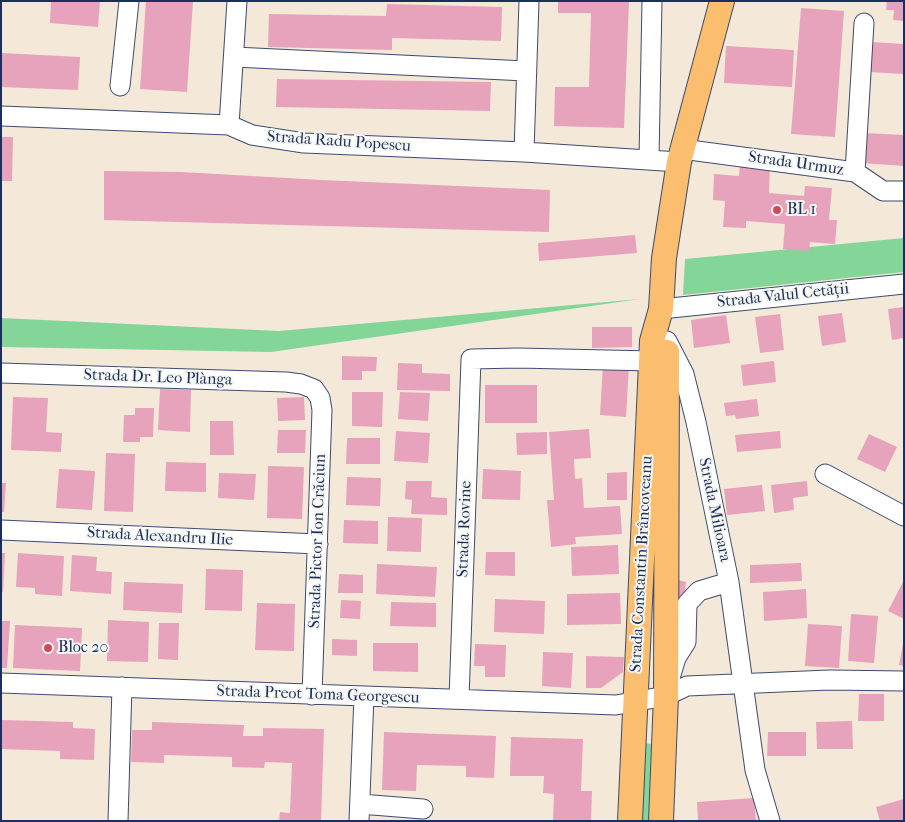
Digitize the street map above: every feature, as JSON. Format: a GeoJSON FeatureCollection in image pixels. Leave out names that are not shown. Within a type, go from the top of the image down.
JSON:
{"type":"FeatureCollection","features":[{"type":"Feature","properties":{"kind":"main road","name":"Strada Constantin Brâncoveanu"},"geometry":{"type":"LineString","coordinates":[[630,821],[652,341],[661,308],[664,258],[680,156],[722,1]]}},
{"type":"Feature","properties":{"kind":"main road","name":"Strada Constantin Brâncoveanu"},"geometry":{"type":"LineString","coordinates":[[661,308],[667,341],[666,693],[661,821]]}},
{"type":"Feature","properties":{"kind":"street"},"geometry":{"type":"LineString","coordinates":[[120,86],[128,1]]}},
{"type":"Feature","properties":{"kind":"street"},"geometry":{"type":"LineString","coordinates":[[229,125],[237,1]]}},
{"type":"Feature","properties":{"kind":"street"},"geometry":{"type":"LineString","coordinates":[[524,152],[529,1]]}},
{"type":"Feature","properties":{"kind":"street"},"geometry":{"type":"LineString","coordinates":[[649,159],[652,1]]}},
{"type":"Feature","properties":{"kind":"street"},"geometry":{"type":"LineString","coordinates":[[855,172],[864,23]]}},
{"type":"Feature","properties":{"kind":"street"},"geometry":{"type":"LineString","coordinates":[[234,57],[526,71]]}},
{"type":"Feature","properties":{"kind":"street","name":"Strada Radu Popescu"},"geometry":{"type":"LineString","coordinates":[[1,116],[229,125],[252,135],[304,143],[649,159],[680,156]]}},
{"type":"Feature","properties":{"kind":"street","name":"Strada Urmuz"},"geometry":{"type":"LineString","coordinates":[[680,156],[855,172],[883,191],[904,192]]}},
{"type":"Feature","properties":{"kind":"street","name":"Strada Valul Cetății"},"geometry":{"type":"LineString","coordinates":[[661,308],[904,284]]}},
{"type":"Feature","properties":{"kind":"street","name":"Strada Milioara"},"geometry":{"type":"LineString","coordinates":[[667,341],[684,374],[688,389],[729,582],[755,770],[770,821]]}},
{"type":"Feature","properties":{"kind":"street","name":"Strada Rovine"},"geometry":{"type":"LineString","coordinates":[[459,700],[471,359],[518,358],[652,361]]}},
{"type":"Feature","properties":{"kind":"street","name":"Strada Dr. Leo Plànga"},"geometry":{"type":"LineString","coordinates":[[1,373],[286,382],[301,384],[314,389]]}},
{"type":"Feature","properties":{"kind":"street","name":"Strada Pictor Ion Crăciun"},"geometry":{"type":"LineString","coordinates":[[312,695],[322,410],[320,398],[314,389]]}},
{"type":"Feature","properties":{"kind":"street"},"geometry":{"type":"LineString","coordinates":[[825,474],[904,516]]}},
{"type":"Feature","properties":{"kind":"street","name":"Strada Alexandru Ilie"},"geometry":{"type":"LineString","coordinates":[[1,530],[318,544]]}},
{"type":"Feature","properties":{"kind":"street"},"geometry":{"type":"LineString","coordinates":[[666,693],[676,658],[686,642],[687,604],[699,591],[729,582]]}},
{"type":"Feature","properties":{"kind":"street"},"geometry":{"type":"LineString","coordinates":[[635,700],[687,686],[829,680],[904,681]]}},
{"type":"Feature","properties":{"kind":"street","name":"Strada Preot Toma Georgescu"},"geometry":{"type":"LineString","coordinates":[[1,683],[616,705],[635,700]]}},
{"type":"Feature","properties":{"kind":"street"},"geometry":{"type":"LineString","coordinates":[[118,821],[122,687]]}},
{"type":"Feature","properties":{"kind":"street"},"geometry":{"type":"LineString","coordinates":[[364,696],[360,812],[422,809]]}},
{"type":"Feature","properties":{"kind":"green space"},"geometry":{"type":"Polygon","coordinates":[[[904,238],[904,272],[683,295],[685,259],[904,238]]]}},
{"type":"Feature","properties":{"kind":"green space"},"geometry":{"type":"Polygon","coordinates":[[[640,299],[271,352],[1,347],[1,318],[279,331],[640,299]]]}},
{"type":"Feature","properties":{"kind":"green space"},"geometry":{"type":"Polygon","coordinates":[[[645,743],[656,745],[653,821],[642,821],[645,743]]]}},
{"type":"Feature","properties":{"kind":"building"},"geometry":{"type":"Polygon","coordinates":[[[51,1],[100,1],[98,27],[50,23],[51,1]]]}},
{"type":"Feature","properties":{"kind":"building"},"geometry":{"type":"Polygon","coordinates":[[[146,1],[193,1],[187,92],[140,89],[146,1]]]}},
{"type":"Feature","properties":{"kind":"building"},"geometry":{"type":"Polygon","coordinates":[[[558,1],[629,1],[624,128],[554,126],[555,87],[589,87],[591,13],[558,13],[558,1]]]}},
{"type":"Feature","properties":{"kind":"building"},"geometry":{"type":"Polygon","coordinates":[[[887,1],[904,1],[904,21],[893,20],[894,10],[886,10],[887,1]]]}},
{"type":"Feature","properties":{"kind":"building"},"geometry":{"type":"Polygon","coordinates":[[[387,4],[502,7],[501,41],[392,38],[392,50],[268,47],[269,14],[386,16],[387,4]]]}},
{"type":"Feature","properties":{"kind":"building"},"geometry":{"type":"Polygon","coordinates":[[[801,8],[844,11],[835,137],[791,134],[801,8]]]}},
{"type":"Feature","properties":{"kind":"building"},"geometry":{"type":"Polygon","coordinates":[[[871,42],[904,44],[904,74],[869,72],[871,42]]]}},
{"type":"Feature","properties":{"kind":"building"},"geometry":{"type":"Polygon","coordinates":[[[726,46],[794,50],[792,87],[724,83],[726,46]]]}},
{"type":"Feature","properties":{"kind":"building"},"geometry":{"type":"Polygon","coordinates":[[[1,53],[80,57],[78,90],[1,87],[1,53]]]}},
{"type":"Feature","properties":{"kind":"building"},"geometry":{"type":"Polygon","coordinates":[[[277,79],[491,82],[490,111],[276,107],[277,79]]]}},
{"type":"Feature","properties":{"kind":"building"},"geometry":{"type":"Polygon","coordinates":[[[864,133],[904,135],[904,166],[862,163],[864,133]]]}},
{"type":"Feature","properties":{"kind":"building"},"geometry":{"type":"Polygon","coordinates":[[[1,137],[13,137],[12,181],[1,181],[1,137]]]}},
{"type":"Feature","properties":{"kind":"building","name":"BL 1"},"geometry":{"type":"Polygon","coordinates":[[[740,164],[770,166],[769,193],[804,196],[805,186],[832,188],[829,220],[837,220],[835,244],[810,242],[809,251],[783,249],[785,224],[746,221],[746,228],[723,227],[725,201],[713,200],[714,174],[739,176],[740,164]]]}},
{"type":"Feature","properties":{"kind":"building"},"geometry":{"type":"Polygon","coordinates":[[[104,171],[181,172],[550,190],[549,232],[104,220],[104,171]]]}},
{"type":"Feature","properties":{"kind":"building"},"geometry":{"type":"Polygon","coordinates":[[[635,235],[637,253],[539,261],[538,243],[635,235]]]}},
{"type":"Feature","properties":{"kind":"building"},"geometry":{"type":"Polygon","coordinates":[[[904,307],[904,338],[892,340],[888,309],[904,307]]]}},
{"type":"Feature","properties":{"kind":"building"},"geometry":{"type":"Polygon","coordinates":[[[842,313],[846,342],[822,346],[818,316],[842,313]]]}},
{"type":"Feature","properties":{"kind":"building"},"geometry":{"type":"Polygon","coordinates":[[[780,314],[784,350],[760,353],[755,317],[780,314]]]}},
{"type":"Feature","properties":{"kind":"building"},"geometry":{"type":"Polygon","coordinates":[[[726,315],[730,343],[694,348],[691,320],[726,315]]]}},
{"type":"Feature","properties":{"kind":"building"},"geometry":{"type":"Polygon","coordinates":[[[592,327],[632,327],[632,347],[592,348],[592,327]]]}},
{"type":"Feature","properties":{"kind":"building"},"geometry":{"type":"Polygon","coordinates":[[[342,356],[377,357],[376,371],[362,371],[362,380],[342,380],[342,356]]]}},
{"type":"Feature","properties":{"kind":"building"},"geometry":{"type":"Polygon","coordinates":[[[774,361],[776,382],[743,386],[741,365],[774,361]]]}},
{"type":"Feature","properties":{"kind":"building"},"geometry":{"type":"Polygon","coordinates":[[[398,363],[422,364],[422,373],[450,374],[450,391],[397,390],[398,363]]]}},
{"type":"Feature","properties":{"kind":"building"},"geometry":{"type":"Polygon","coordinates":[[[603,364],[629,365],[626,417],[600,415],[603,364]]]}},
{"type":"Feature","properties":{"kind":"building"},"geometry":{"type":"Polygon","coordinates":[[[485,385],[537,385],[537,423],[485,423],[485,385]]]}},
{"type":"Feature","properties":{"kind":"building"},"geometry":{"type":"Polygon","coordinates":[[[160,389],[191,390],[190,432],[158,430],[160,389]]]}},
{"type":"Feature","properties":{"kind":"building"},"geometry":{"type":"Polygon","coordinates":[[[352,392],[383,392],[382,427],[352,426],[352,392]]]}},
{"type":"Feature","properties":{"kind":"building"},"geometry":{"type":"Polygon","coordinates":[[[400,392],[430,393],[428,421],[398,419],[400,392]]]}},
{"type":"Feature","properties":{"kind":"building"},"geometry":{"type":"Polygon","coordinates":[[[13,397],[48,398],[46,432],[62,433],[61,452],[11,450],[13,397]]]}},
{"type":"Feature","properties":{"kind":"building"},"geometry":{"type":"Polygon","coordinates":[[[304,397],[305,420],[278,421],[277,398],[304,397]]]}},
{"type":"Feature","properties":{"kind":"building"},"geometry":{"type":"Polygon","coordinates":[[[757,399],[759,416],[736,419],[735,415],[726,416],[724,403],[757,399]]]}},
{"type":"Feature","properties":{"kind":"building"},"geometry":{"type":"Polygon","coordinates":[[[135,408],[154,408],[153,437],[140,437],[140,442],[123,442],[124,415],[135,415],[135,408]]]}},
{"type":"Feature","properties":{"kind":"building"},"geometry":{"type":"Polygon","coordinates":[[[210,421],[233,421],[234,455],[210,455],[210,421]]]}},
{"type":"Feature","properties":{"kind":"building"},"geometry":{"type":"Polygon","coordinates":[[[589,429],[591,458],[574,459],[575,479],[582,478],[584,508],[620,506],[622,534],[575,537],[576,544],[551,547],[547,500],[554,500],[549,432],[589,429]]]}},
{"type":"Feature","properties":{"kind":"building"},"geometry":{"type":"Polygon","coordinates":[[[278,430],[306,430],[305,453],[277,453],[278,430]]]}},
{"type":"Feature","properties":{"kind":"building"},"geometry":{"type":"Polygon","coordinates":[[[396,431],[430,433],[428,463],[394,461],[396,431]]]}},
{"type":"Feature","properties":{"kind":"building"},"geometry":{"type":"Polygon","coordinates":[[[780,431],[781,448],[737,452],[735,435],[780,431]]]}},
{"type":"Feature","properties":{"kind":"building"},"geometry":{"type":"Polygon","coordinates":[[[547,432],[547,454],[517,455],[516,433],[547,432]]]}},
{"type":"Feature","properties":{"kind":"building"},"geometry":{"type":"Polygon","coordinates":[[[869,434],[897,447],[885,472],[857,459],[869,434]]]}},
{"type":"Feature","properties":{"kind":"building"},"geometry":{"type":"Polygon","coordinates":[[[347,438],[380,438],[380,464],[346,464],[347,438]]]}},
{"type":"Feature","properties":{"kind":"building"},"geometry":{"type":"Polygon","coordinates":[[[106,453],[135,454],[133,512],[104,511],[106,453]]]}},
{"type":"Feature","properties":{"kind":"building"},"geometry":{"type":"Polygon","coordinates":[[[166,462],[206,463],[206,492],[165,491],[166,462]]]}},
{"type":"Feature","properties":{"kind":"building"},"geometry":{"type":"Polygon","coordinates":[[[268,466],[304,467],[302,519],[267,518],[268,466]]]}},
{"type":"Feature","properties":{"kind":"building"},"geometry":{"type":"Polygon","coordinates":[[[59,469],[95,471],[92,510],[56,508],[59,469]]]}},
{"type":"Feature","properties":{"kind":"building"},"geometry":{"type":"Polygon","coordinates":[[[483,469],[521,471],[520,500],[482,499],[483,469]]]}},
{"type":"Feature","properties":{"kind":"building"},"geometry":{"type":"Polygon","coordinates":[[[627,472],[627,500],[607,500],[607,473],[627,472]]]}},
{"type":"Feature","properties":{"kind":"building"},"geometry":{"type":"Polygon","coordinates":[[[219,473],[256,474],[254,500],[218,498],[219,473]]]}},
{"type":"Feature","properties":{"kind":"building"},"geometry":{"type":"Polygon","coordinates":[[[347,477],[381,478],[380,506],[346,505],[347,477]]]}},
{"type":"Feature","properties":{"kind":"building"},"geometry":{"type":"Polygon","coordinates":[[[406,481],[432,481],[431,497],[447,498],[447,515],[411,514],[412,500],[405,499],[406,481]]]}},
{"type":"Feature","properties":{"kind":"building"},"geometry":{"type":"Polygon","coordinates":[[[807,481],[808,496],[793,498],[794,510],[774,513],[771,485],[807,481]]]}},
{"type":"Feature","properties":{"kind":"building"},"geometry":{"type":"Polygon","coordinates":[[[1,483],[6,483],[4,512],[1,512],[1,483]]]}},
{"type":"Feature","properties":{"kind":"building"},"geometry":{"type":"Polygon","coordinates":[[[762,485],[765,511],[727,515],[724,489],[762,485]]]}},
{"type":"Feature","properties":{"kind":"building"},"geometry":{"type":"Polygon","coordinates":[[[388,517],[422,518],[421,552],[387,551],[388,517]]]}},
{"type":"Feature","properties":{"kind":"building"},"geometry":{"type":"Polygon","coordinates":[[[344,520],[378,521],[378,544],[343,543],[344,520]]]}},
{"type":"Feature","properties":{"kind":"building"},"geometry":{"type":"Polygon","coordinates":[[[618,545],[619,574],[572,576],[571,547],[618,545]]]}},
{"type":"Feature","properties":{"kind":"building"},"geometry":{"type":"Polygon","coordinates":[[[486,552],[515,552],[515,576],[485,575],[486,552]]]}},
{"type":"Feature","properties":{"kind":"building"},"geometry":{"type":"Polygon","coordinates":[[[1,553],[5,553],[3,592],[1,592],[1,553]]]}},
{"type":"Feature","properties":{"kind":"building"},"geometry":{"type":"Polygon","coordinates":[[[18,553],[64,556],[62,596],[35,594],[35,588],[16,587],[18,553]]]}},
{"type":"Feature","properties":{"kind":"building"},"geometry":{"type":"Polygon","coordinates":[[[72,555],[97,557],[96,571],[112,572],[111,594],[70,591],[72,555]]]}},
{"type":"Feature","properties":{"kind":"building"},"geometry":{"type":"Polygon","coordinates":[[[801,563],[802,581],[750,583],[750,565],[801,563]]]}},
{"type":"Feature","properties":{"kind":"building"},"geometry":{"type":"Polygon","coordinates":[[[377,564],[437,567],[435,597],[376,594],[377,564]]]}},
{"type":"Feature","properties":{"kind":"building"},"geometry":{"type":"Polygon","coordinates":[[[206,569],[243,570],[242,611],[205,610],[206,569]]]}},
{"type":"Feature","properties":{"kind":"building"},"geometry":{"type":"Polygon","coordinates":[[[339,574],[363,575],[363,593],[338,593],[339,574]]]}},
{"type":"Feature","properties":{"kind":"building"},"geometry":{"type":"Polygon","coordinates":[[[678,580],[686,582],[684,601],[676,602],[678,580]]]}},
{"type":"Feature","properties":{"kind":"building"},"geometry":{"type":"Polygon","coordinates":[[[904,580],[904,619],[888,611],[904,580]]]}},
{"type":"Feature","properties":{"kind":"building"},"geometry":{"type":"Polygon","coordinates":[[[124,582],[183,584],[182,613],[123,610],[124,582]]]}},
{"type":"Feature","properties":{"kind":"building"},"geometry":{"type":"Polygon","coordinates":[[[806,589],[807,618],[764,621],[763,592],[806,589]]]}},
{"type":"Feature","properties":{"kind":"building"},"geometry":{"type":"Polygon","coordinates":[[[620,593],[621,624],[567,625],[567,594],[620,593]]]}},
{"type":"Feature","properties":{"kind":"building"},"geometry":{"type":"Polygon","coordinates":[[[495,599],[545,601],[544,634],[494,632],[495,599]]]}},
{"type":"Feature","properties":{"kind":"building"},"geometry":{"type":"Polygon","coordinates":[[[341,600],[361,601],[360,619],[340,618],[341,600]]]}},
{"type":"Feature","properties":{"kind":"building"},"geometry":{"type":"Polygon","coordinates":[[[391,602],[436,603],[436,627],[390,626],[391,602]]]}},
{"type":"Feature","properties":{"kind":"building"},"geometry":{"type":"Polygon","coordinates":[[[257,603],[295,604],[294,651],[255,650],[257,603]]]}},
{"type":"Feature","properties":{"kind":"building"},"geometry":{"type":"Polygon","coordinates":[[[851,614],[878,616],[874,663],[848,661],[851,614]]]}},
{"type":"Feature","properties":{"kind":"building"},"geometry":{"type":"Polygon","coordinates":[[[108,620],[149,622],[148,662],[107,661],[108,620]]]}},
{"type":"Feature","properties":{"kind":"building"},"geometry":{"type":"Polygon","coordinates":[[[1,621],[10,621],[7,668],[1,668],[1,621]]]}},
{"type":"Feature","properties":{"kind":"building"},"geometry":{"type":"Polygon","coordinates":[[[159,623],[179,623],[178,660],[158,659],[159,623]]]}},
{"type":"Feature","properties":{"kind":"building"},"geometry":{"type":"Polygon","coordinates":[[[808,624],[842,626],[839,668],[805,666],[808,624]]]}},
{"type":"Feature","properties":{"kind":"building","name":"Bloc 20"},"geometry":{"type":"Polygon","coordinates":[[[15,625],[82,628],[80,671],[13,668],[15,625]]]}},
{"type":"Feature","properties":{"kind":"building"},"geometry":{"type":"Polygon","coordinates":[[[332,639],[357,640],[357,656],[332,655],[332,639]]]}},
{"type":"Feature","properties":{"kind":"building"},"geometry":{"type":"Polygon","coordinates":[[[373,643],[418,643],[418,672],[373,671],[373,643]]]}},
{"type":"Feature","properties":{"kind":"building"},"geometry":{"type":"Polygon","coordinates":[[[475,644],[506,645],[505,677],[485,677],[485,666],[474,666],[475,644]]]}},
{"type":"Feature","properties":{"kind":"building"},"geometry":{"type":"Polygon","coordinates":[[[904,644],[904,666],[899,665],[904,644]]]}},
{"type":"Feature","properties":{"kind":"building"},"geometry":{"type":"Polygon","coordinates":[[[543,652],[573,653],[571,688],[542,686],[543,652]]]}},
{"type":"Feature","properties":{"kind":"building"},"geometry":{"type":"Polygon","coordinates":[[[586,656],[624,657],[623,672],[601,688],[586,688],[586,656]]]}},
{"type":"Feature","properties":{"kind":"building"},"geometry":{"type":"Polygon","coordinates":[[[859,694],[884,694],[884,721],[858,721],[859,694]]]}},
{"type":"Feature","properties":{"kind":"building"},"geometry":{"type":"Polygon","coordinates":[[[1,720],[73,722],[73,728],[95,729],[94,760],[60,759],[60,751],[1,749],[1,720]]]}},
{"type":"Feature","properties":{"kind":"building"},"geometry":{"type":"Polygon","coordinates":[[[852,721],[853,749],[817,749],[816,722],[852,721]]]}},
{"type":"Feature","properties":{"kind":"building"},"geometry":{"type":"Polygon","coordinates":[[[152,722],[244,725],[243,736],[263,736],[263,728],[324,729],[321,821],[279,821],[280,812],[290,813],[292,763],[265,762],[264,768],[232,767],[232,757],[164,755],[164,763],[131,762],[132,730],[152,730],[152,722]]]}},
{"type":"Feature","properties":{"kind":"building"},"geometry":{"type":"Polygon","coordinates":[[[384,732],[496,736],[494,778],[466,777],[466,766],[417,765],[416,791],[382,790],[384,732]]]}},
{"type":"Feature","properties":{"kind":"building"},"geometry":{"type":"Polygon","coordinates":[[[768,732],[806,732],[806,756],[767,756],[768,732]]]}},
{"type":"Feature","properties":{"kind":"building"},"geometry":{"type":"Polygon","coordinates":[[[511,737],[583,739],[581,791],[592,791],[591,821],[553,821],[554,794],[543,793],[544,776],[510,776],[511,737]]]}},
{"type":"Feature","properties":{"kind":"building"},"geometry":{"type":"Polygon","coordinates":[[[754,798],[756,821],[698,821],[697,802],[754,798]]]}},
{"type":"Feature","properties":{"kind":"building"},"geometry":{"type":"Polygon","coordinates":[[[904,799],[904,821],[880,821],[876,807],[904,799]]]}},
{"type":"Feature","properties":{"kind":"place","name":"BL 1"},"geometry":{"type":"Point","coordinates":[777,210]}},
{"type":"Feature","properties":{"kind":"place","name":"Bloc 20"},"geometry":{"type":"Point","coordinates":[48,648]}}]}
